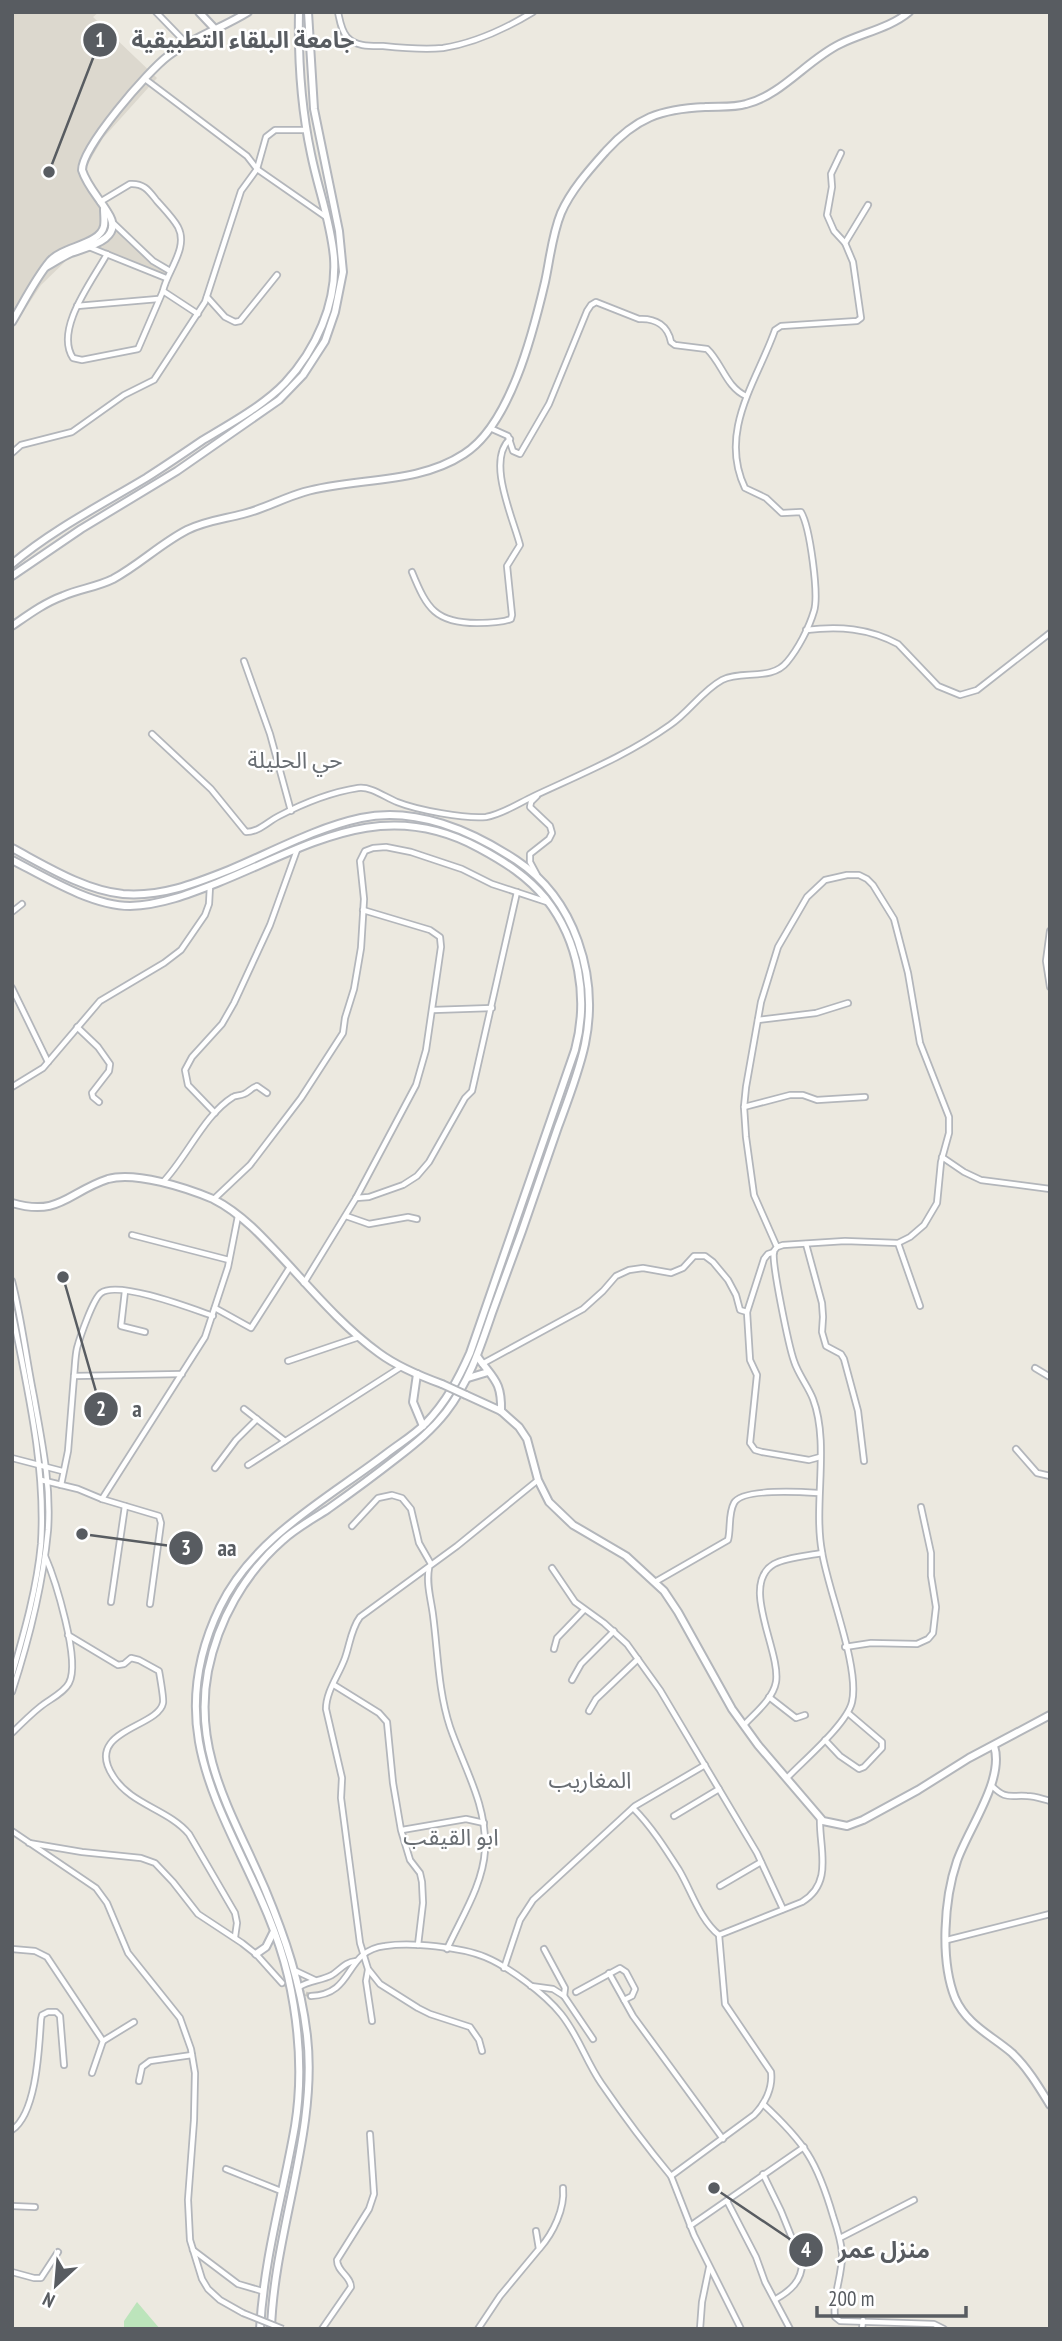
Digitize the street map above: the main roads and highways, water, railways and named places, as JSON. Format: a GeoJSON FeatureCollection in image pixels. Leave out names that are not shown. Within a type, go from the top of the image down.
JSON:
{"type":"FeatureCollection","features":[{"type":"Feature","properties":{"kind":"main road"},"geometry":{"type":"LineString","coordinates":[[199,12],[215,29]]}},
{"type":"Feature","properties":{"kind":"main road"},"geometry":{"type":"LineString","coordinates":[[47,267],[68,254],[107,238],[112,227],[110,214],[82,174],[82,164],[98,136],[145,79],[168,56],[248,12]]}},
{"type":"Feature","properties":{"kind":"main road"},"geometry":{"type":"LineString","coordinates":[[12,576],[279,400],[307,369],[331,326],[343,272],[314,109],[308,12]]}},
{"type":"Feature","properties":{"kind":"main road"},"geometry":{"type":"LineString","coordinates":[[12,626],[62,596],[113,579],[168,541],[197,526],[245,514],[302,492],[420,472],[449,463],[478,444],[502,410],[523,359],[561,214],[583,179],[616,142],[636,123],[653,115],[754,101],[777,89],[837,45],[909,12]]}},
{"type":"Feature","properties":{"kind":"main road"},"geometry":{"type":"LineString","coordinates":[[12,564],[94,508],[149,476],[268,397],[284,384],[303,361],[321,328],[332,295],[334,261],[327,217],[306,130],[299,68],[298,14]]}},
{"type":"Feature","properties":{"kind":"main road"},"geometry":{"type":"LineString","coordinates":[[12,322],[58,254],[100,234],[104,226],[102,204]]}},
{"type":"Feature","properties":{"kind":"main road"},"geometry":{"type":"LineString","coordinates":[[149,476],[155,484]]}},
{"type":"Feature","properties":{"kind":"main road"},"geometry":{"type":"LineString","coordinates":[[12,848],[100,890],[123,894],[158,893],[190,886],[330,827],[367,816],[429,820],[471,835],[519,862],[539,878],[556,898],[578,939],[587,983],[587,1037],[547,1162],[477,1356],[459,1394],[427,1434],[376,1474],[289,1534],[263,1559],[232,1603],[215,1643],[204,1707],[207,1748],[227,1808],[264,1887],[296,1970],[308,2043],[308,2094],[275,2274],[271,2329]]}},
{"type":"Feature","properties":{"kind":"main road"},"geometry":{"type":"LineString","coordinates":[[12,860],[104,902],[129,906],[163,902],[210,886],[357,828],[386,824],[430,829],[470,843],[527,879],[548,902],[563,925],[575,954],[579,981],[580,1032],[562,1091],[458,1381],[423,1426],[294,1521],[264,1547],[230,1590],[215,1618],[204,1652],[195,1703],[201,1759],[217,1806],[280,1950],[295,2012],[299,2058],[295,2126],[262,2291],[260,2329]]}},
{"type":"Feature","properties":{"kind":"main road"},"geometry":{"type":"LineString","coordinates":[[55,881],[61,873]]}},
{"type":"Feature","properties":{"kind":"main road"},"geometry":{"type":"LineString","coordinates":[[12,1203],[33,1208],[61,1204],[91,1186],[118,1177],[163,1183],[214,1200],[238,1215],[267,1241],[304,1283],[378,1353],[401,1367],[501,1411],[516,1423],[527,1439],[538,1480],[549,1502],[573,1525],[626,1556],[655,1582],[678,1612],[722,1692],[744,1725],[820,1819],[836,1825],[854,1824],[1050,1715]]}},
{"type":"Feature","properties":{"kind":"main road"},"geometry":{"type":"LineString","coordinates":[[477,1356],[500,1388],[501,1411]]}},
{"type":"Feature","properties":{"kind":"main road"},"geometry":{"type":"LineString","coordinates":[[468,1378],[488,1372]]}},
{"type":"Feature","properties":{"kind":"main road"},"geometry":{"type":"LineString","coordinates":[[417,1374],[413,1396],[423,1426]]}},
{"type":"Feature","properties":{"kind":"main road"},"geometry":{"type":"LineString","coordinates":[[417,1411],[436,1412]]}},
{"type":"Feature","properties":{"kind":"main road"},"geometry":{"type":"LineString","coordinates":[[994,1746],[996,1763],[991,1784],[957,1862],[950,1894],[947,1940],[949,1977],[964,2014],[981,2031],[1014,2055],[1050,2105]]}},
{"type":"Feature","properties":{"kind":"main road"},"geometry":{"type":"LineString","coordinates":[[256,1954],[266,1947],[273,1933]]}},
{"type":"Feature","properties":{"kind":"main road"},"geometry":{"type":"LineString","coordinates":[[266,1947],[280,1950]]}},
{"type":"Feature","properties":{"kind":"tunnel"},"geometry":{"type":"LineString","coordinates":[[282,1983],[311,1996]]}},
{"type":"Feature","properties":{"kind":"place","name":"جامعة البلقاء التطبيقية"},"geometry":{"type":"Point","coordinates":[49,172]}},
{"type":"Feature","properties":{"kind":"place","name":"a"},"geometry":{"type":"Point","coordinates":[63,1277]}},
{"type":"Feature","properties":{"kind":"place","name":"aa"},"geometry":{"type":"Point","coordinates":[82,1534]}},
{"type":"Feature","properties":{"kind":"place","name":"منزل عمر"},"geometry":{"type":"Point","coordinates":[714,2188]}},
{"type":"Feature","properties":{"kind":"district","name":"حي الحليلة"},"geometry":{"type":"Point","coordinates":[295,759]}},
{"type":"Feature","properties":{"kind":"district","name":"المغاريب"},"geometry":{"type":"Point","coordinates":[590,1779]}},
{"type":"Feature","properties":{"kind":"district","name":"ابو القيقب"},"geometry":{"type":"Point","coordinates":[451,1836]}}]}
